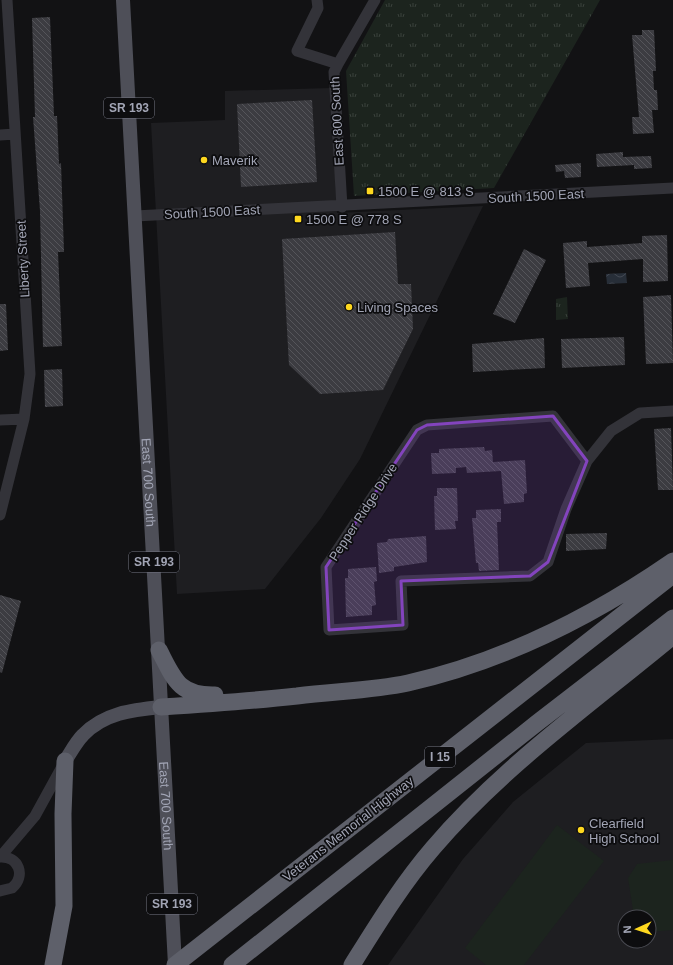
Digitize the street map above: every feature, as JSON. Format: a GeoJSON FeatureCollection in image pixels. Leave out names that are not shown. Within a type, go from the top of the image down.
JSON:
{"type":"FeatureCollection","features":[{"type":"Feature","properties":{"kind":"highway"},"geometry":{"type":"LineString","coordinates":[[161,707],[260,701],[366,690],[408,683],[449,672],[503,654],[577,620],[673,561]]}},
{"type":"Feature","properties":{"kind":"highway","name":"Veterans Memorial Highway"},"geometry":{"type":"LineString","coordinates":[[175,965],[673,574]]}},
{"type":"Feature","properties":{"kind":"highway","name":"I 15"},"geometry":{"type":"LineString","coordinates":[[232,965],[536,723],[673,618]]}},
{"type":"Feature","properties":{"kind":"highway"},"geometry":{"type":"LineString","coordinates":[[352,965],[405,883],[432,849],[456,823],[513,768],[673,636]]}},
{"type":"Feature","properties":{"kind":"highway"},"geometry":{"type":"LineString","coordinates":[[159,650],[177,683],[191,692],[212,695],[264,692],[297,696]]}},
{"type":"Feature","properties":{"kind":"highway"},"geometry":{"type":"LineString","coordinates":[[53,965],[64,906],[63,814],[65,761]]}},
{"type":"Feature","properties":{"kind":"main road","name":"East 700 South"},"geometry":{"type":"LineString","coordinates":[[123,0],[175,965]]}},
{"type":"Feature","properties":{"kind":"main road"},"geometry":{"type":"LineString","coordinates":[[65,761],[82,735],[97,723],[127,711],[161,707]]}},
{"type":"Feature","properties":{"kind":"street","name":"Liberty Street"},"geometry":{"type":"LineString","coordinates":[[0,515],[24,419],[30,374],[7,0]]}},
{"type":"Feature","properties":{"kind":"street","name":"East 800 South"},"geometry":{"type":"LineString","coordinates":[[317,0],[318,8],[297,51],[338,64],[334,72],[342,207]]}},
{"type":"Feature","properties":{"kind":"street"},"geometry":{"type":"LineString","coordinates":[[338,64],[376,0]]}},
{"type":"Feature","properties":{"kind":"street"},"geometry":{"type":"LineString","coordinates":[[0,135],[15,134]]}},
{"type":"Feature","properties":{"kind":"street","name":"South 1500 East"},"geometry":{"type":"LineString","coordinates":[[135,216],[342,207],[673,188]]}},
{"type":"Feature","properties":{"kind":"street","name":"Pepper Ridge Drive"},"geometry":{"type":"LineString","coordinates":[[587,461],[553,416],[427,425],[417,430],[326,567],[329,630],[403,625],[401,581],[530,576],[548,562],[566,509],[587,461],[611,431],[640,413],[673,411]]}},
{"type":"Feature","properties":{"kind":"street"},"geometry":{"type":"LineString","coordinates":[[0,420],[24,419]]}},
{"type":"Feature","properties":{"kind":"street"},"geometry":{"type":"LineString","coordinates":[[0,897],[12,888],[19,880],[19,868],[12,859],[0,856],[34,816],[65,761]]}},
{"type":"Feature","properties":{"kind":"street"},"geometry":{"type":"LineString","coordinates":[[0,891],[12,888]]}},
{"type":"Feature","properties":{"kind":"highlighted area"},"geometry":{"type":"Polygon","coordinates":[[[553,416],[587,461],[548,562],[530,576],[401,581],[403,625],[329,630],[326,567],[417,430],[427,425],[553,416]]]}},
{"type":"Feature","properties":{"kind":"shaded area"},"geometry":{"type":"Polygon","coordinates":[[[331,88],[337,213],[483,206],[360,459],[321,518],[265,589],[177,594],[151,123],[225,120],[225,91],[331,88]]]}},
{"type":"Feature","properties":{"kind":"shaded area","name":"Clearfield High School"},"geometry":{"type":"Polygon","coordinates":[[[673,739],[673,965],[388,965],[463,859],[513,802],[586,743],[673,739]]]}},
{"type":"Feature","properties":{"kind":"green space"},"geometry":{"type":"Polygon","coordinates":[[[385,0],[600,0],[494,188],[354,196],[346,71],[385,0]]]}},
{"type":"Feature","properties":{"kind":"green space"},"geometry":{"type":"Polygon","coordinates":[[[567,297],[568,319],[556,320],[556,299],[567,297]]]}},
{"type":"Feature","properties":{"kind":"green space"},"geometry":{"type":"Polygon","coordinates":[[[557,825],[604,861],[524,965],[486,965],[465,948],[557,825]]]}},
{"type":"Feature","properties":{"kind":"green space"},"geometry":{"type":"Polygon","coordinates":[[[673,860],[673,930],[657,931],[657,909],[633,909],[628,878],[637,864],[673,860]]]}},
{"type":"Feature","properties":{"kind":"water"},"geometry":{"type":"Polygon","coordinates":[[[626,273],[627,283],[607,284],[606,274],[626,273]]]}},
{"type":"Feature","properties":{"kind":"building"},"geometry":{"type":"Polygon","coordinates":[[[50,17],[54,116],[57,116],[59,164],[61,163],[64,252],[58,252],[62,346],[43,347],[40,211],[33,117],[35,117],[32,18],[50,17]]]}},
{"type":"Feature","properties":{"kind":"building"},"geometry":{"type":"Polygon","coordinates":[[[642,30],[654,30],[656,71],[653,71],[654,90],[657,90],[658,110],[652,110],[654,133],[633,134],[632,117],[639,117],[632,35],[642,35],[642,30]]]}},
{"type":"Feature","properties":{"kind":"building"},"geometry":{"type":"Polygon","coordinates":[[[312,100],[317,182],[241,187],[237,104],[312,100]]]}},
{"type":"Feature","properties":{"kind":"building"},"geometry":{"type":"Polygon","coordinates":[[[623,152],[623,157],[651,156],[652,168],[634,169],[634,165],[597,167],[596,154],[623,152]]]}},
{"type":"Feature","properties":{"kind":"building"},"geometry":{"type":"Polygon","coordinates":[[[581,163],[581,177],[565,178],[564,171],[556,172],[555,165],[581,163]]]}},
{"type":"Feature","properties":{"kind":"building","name":"Living Spaces"},"geometry":{"type":"Polygon","coordinates":[[[395,232],[398,284],[411,284],[413,329],[383,390],[320,394],[289,365],[282,239],[395,232]]]}},
{"type":"Feature","properties":{"kind":"building"},"geometry":{"type":"Polygon","coordinates":[[[667,235],[668,281],[643,282],[643,259],[588,263],[590,286],[566,288],[563,243],[587,241],[587,247],[642,243],[642,236],[667,235]]]}},
{"type":"Feature","properties":{"kind":"building"},"geometry":{"type":"Polygon","coordinates":[[[524,249],[546,260],[515,323],[493,314],[524,249]]]}},
{"type":"Feature","properties":{"kind":"building"},"geometry":{"type":"Polygon","coordinates":[[[671,295],[673,363],[646,364],[643,297],[671,295]]]}},
{"type":"Feature","properties":{"kind":"building"},"geometry":{"type":"Polygon","coordinates":[[[0,304],[6,304],[8,350],[0,351],[0,304]]]}},
{"type":"Feature","properties":{"kind":"building"},"geometry":{"type":"Polygon","coordinates":[[[624,337],[625,365],[562,368],[561,339],[624,337]]]}},
{"type":"Feature","properties":{"kind":"building"},"geometry":{"type":"Polygon","coordinates":[[[544,338],[545,368],[473,372],[472,344],[544,338]]]}},
{"type":"Feature","properties":{"kind":"building"},"geometry":{"type":"Polygon","coordinates":[[[62,369],[63,406],[45,407],[44,370],[62,369]]]}},
{"type":"Feature","properties":{"kind":"building"},"geometry":{"type":"Polygon","coordinates":[[[671,428],[673,490],[658,490],[654,429],[671,428]]]}},
{"type":"Feature","properties":{"kind":"building"},"geometry":{"type":"Polygon","coordinates":[[[484,447],[485,451],[492,450],[493,462],[525,460],[527,493],[524,494],[524,502],[504,504],[501,471],[467,473],[466,467],[456,468],[456,473],[432,474],[431,453],[439,453],[439,449],[484,447]]]}},
{"type":"Feature","properties":{"kind":"building"},"geometry":{"type":"Polygon","coordinates":[[[437,488],[457,488],[458,521],[455,521],[456,529],[435,530],[434,496],[437,496],[437,488]]]}},
{"type":"Feature","properties":{"kind":"building"},"geometry":{"type":"Polygon","coordinates":[[[501,509],[501,522],[497,522],[499,570],[479,571],[478,563],[476,563],[472,518],[476,518],[476,510],[501,509]]]}},
{"type":"Feature","properties":{"kind":"building"},"geometry":{"type":"Polygon","coordinates":[[[607,533],[606,549],[566,551],[566,534],[607,533]]]}},
{"type":"Feature","properties":{"kind":"building"},"geometry":{"type":"Polygon","coordinates":[[[426,536],[427,562],[394,567],[394,571],[379,573],[377,543],[387,542],[388,539],[426,536]]]}},
{"type":"Feature","properties":{"kind":"building"},"geometry":{"type":"Polygon","coordinates":[[[376,567],[377,581],[374,582],[376,605],[372,606],[372,615],[346,617],[345,578],[348,578],[348,569],[376,567]]]}},
{"type":"Feature","properties":{"kind":"building"},"geometry":{"type":"Polygon","coordinates":[[[0,595],[21,601],[2,673],[0,672],[0,595]]]}},
{"type":"Feature","properties":{"kind":"place","name":"Maverik"},"geometry":{"type":"Point","coordinates":[204,160]}},
{"type":"Feature","properties":{"kind":"place","name":"1500 E @ 813 S"},"geometry":{"type":"Point","coordinates":[370,191]}},
{"type":"Feature","properties":{"kind":"place","name":"1500 E @ 778 S"},"geometry":{"type":"Point","coordinates":[298,219]}},
{"type":"Feature","properties":{"kind":"place","name":"Living Spaces"},"geometry":{"type":"Point","coordinates":[349,307]}},
{"type":"Feature","properties":{"kind":"place","name":"Clearfield High School"},"geometry":{"type":"Point","coordinates":[581,830]}}]}
